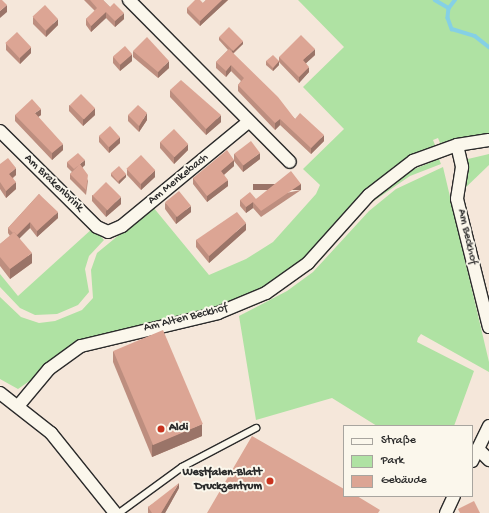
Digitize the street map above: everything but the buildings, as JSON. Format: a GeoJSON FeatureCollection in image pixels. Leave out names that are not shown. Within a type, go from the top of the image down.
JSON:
{"type":"FeatureCollection","features":[{"type":"Feature","properties":{"kind":"street"},"geometry":{"type":"LineString","coordinates":[[129,0],[248,122],[290,162]]}},
{"type":"Feature","properties":{"kind":"street","name":"Am Menkebach"},"geometry":{"type":"LineString","coordinates":[[108,232],[122,226],[248,122]]}},
{"type":"Feature","properties":{"kind":"street","name":"Am Brakenbrink"},"geometry":{"type":"LineString","coordinates":[[0,130],[97,227],[108,232]]}},
{"type":"Feature","properties":{"kind":"street","name":"Am Alten Beckhof"},"geometry":{"type":"LineString","coordinates":[[19,405],[49,369],[81,346],[218,313],[266,293],[308,264],[386,180],[413,161],[457,145],[489,140]]}},
{"type":"Feature","properties":{"kind":"street","name":"Am Beckhof"},"geometry":{"type":"LineString","coordinates":[[457,145],[462,166],[457,199],[489,328]]}},
{"type":"Feature","properties":{"kind":"street"},"geometry":{"type":"LineString","coordinates":[[0,393],[19,405],[51,433],[115,513]]}},
{"type":"Feature","properties":{"kind":"street"},"geometry":{"type":"LineString","coordinates":[[473,459],[489,426]]}},
{"type":"Feature","properties":{"kind":"street"},"geometry":{"type":"LineString","coordinates":[[478,449],[489,460]]}},
{"type":"Feature","properties":{"kind":"street"},"geometry":{"type":"LineString","coordinates":[[446,513],[454,497]]}},
{"type":"Feature","properties":{"kind":"lane"},"geometry":{"type":"LineString","coordinates":[[119,513],[182,467],[256,428]]}},
{"type":"Feature","properties":{"kind":"green space"},"geometry":{"type":"Polygon","coordinates":[[[298,0],[489,0],[489,135],[440,143],[438,138],[433,140],[435,145],[393,167],[306,258],[264,288],[217,308],[93,337],[18,389],[0,379],[0,297],[21,317],[39,323],[55,321],[82,310],[93,298],[91,270],[97,253],[153,207],[209,275],[246,259],[273,242],[316,194],[320,185],[303,169],[344,129],[303,87],[344,47],[298,0]]]}},
{"type":"Feature","properties":{"kind":"green space"},"geometry":{"type":"Polygon","coordinates":[[[489,154],[489,165],[462,191],[468,159],[489,154]]]}},
{"type":"Feature","properties":{"kind":"green space"},"geometry":{"type":"Polygon","coordinates":[[[439,159],[441,164],[410,176],[365,207],[407,172],[439,159]]]}},
{"type":"Feature","properties":{"kind":"green space"},"geometry":{"type":"Polygon","coordinates":[[[443,167],[489,362],[489,372],[421,334],[417,342],[474,371],[454,425],[375,425],[332,398],[256,420],[239,316],[287,291],[313,272],[369,211],[396,189],[443,167]]]}},
{"type":"Feature","properties":{"kind":"green space"},"geometry":{"type":"Polygon","coordinates":[[[93,228],[104,240],[89,256],[85,269],[89,292],[78,305],[57,314],[35,315],[20,308],[0,287],[0,274],[18,296],[93,228]]]}},
{"type":"Feature","properties":{"kind":"waterway"},"geometry":{"type":"LineString","coordinates":[[435,0],[449,8],[448,18],[452,29],[475,36],[489,47]]}},
{"type":"Feature","properties":{"kind":"waterway"},"geometry":{"type":"LineString","coordinates":[[449,8],[455,0]]}},
{"type":"Feature","properties":{"kind":"place","name":"Aldi"},"geometry":{"type":"Point","coordinates":[161,429]}},
{"type":"Feature","properties":{"kind":"place","name":"Westfalen-Blatt Druckzentrum"},"geometry":{"type":"Point","coordinates":[270,481]}}]}
